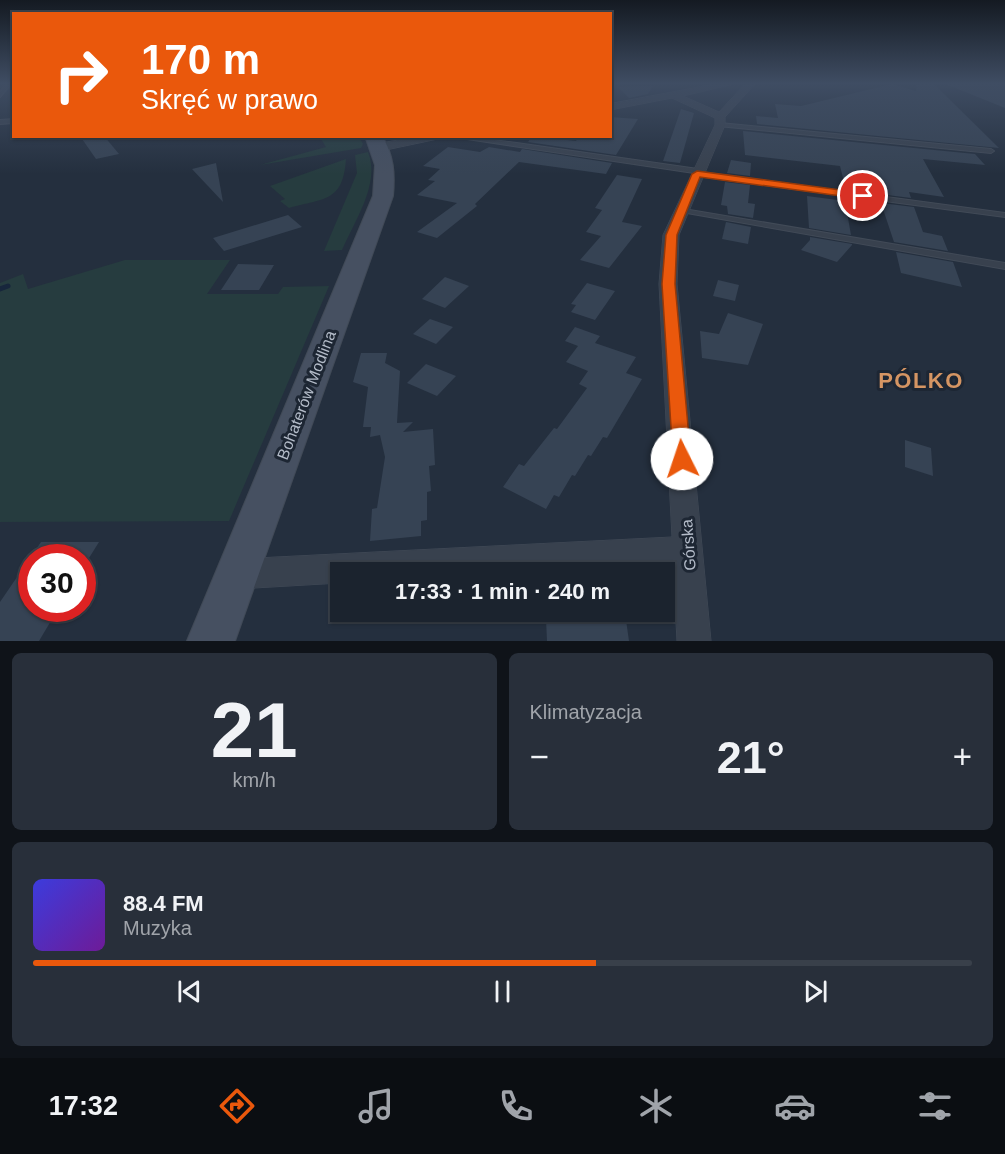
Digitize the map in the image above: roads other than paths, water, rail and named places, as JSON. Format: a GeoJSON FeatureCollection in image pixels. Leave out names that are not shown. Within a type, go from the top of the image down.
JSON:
{"type":"FeatureCollection","features":[{"type":"Feature","properties":{"kind":"main road","name":"Bohaterów Modlina"},"geometry":{"type":"LineString","coordinates":[[211,641],[384,196],[387,169],[377,142]]}},
{"type":"Feature","properties":{"kind":"street"},"geometry":{"type":"LineString","coordinates":[[712,114],[720,121]]}},
{"type":"Feature","properties":{"kind":"street","name":"Górska"},"geometry":{"type":"LineString","coordinates":[[694,641],[668,284],[671,235],[720,121],[726,114]]}},
{"type":"Feature","properties":{"kind":"street"},"geometry":{"type":"LineString","coordinates":[[377,142],[424,138]]}},
{"type":"Feature","properties":{"kind":"street"},"geometry":{"type":"LineString","coordinates":[[237,574],[689,550]]}},
{"type":"Feature","properties":{"kind":"lane"},"geometry":{"type":"LineString","coordinates":[[720,121],[991,151]]}},
{"type":"Feature","properties":{"kind":"lane"},"geometry":{"type":"LineString","coordinates":[[462,138],[1005,215]]}},
{"type":"Feature","properties":{"kind":"lane"},"geometry":{"type":"LineString","coordinates":[[681,210],[1005,266]]}},
{"type":"Feature","properties":{"kind":"waterway"},"geometry":{"type":"LineString","coordinates":[[0,289],[8,286]]}},
{"type":"Feature","properties":{"kind":"district","name":"PÓLKO"},"geometry":{"type":"Point","coordinates":[921,380]}}]}
